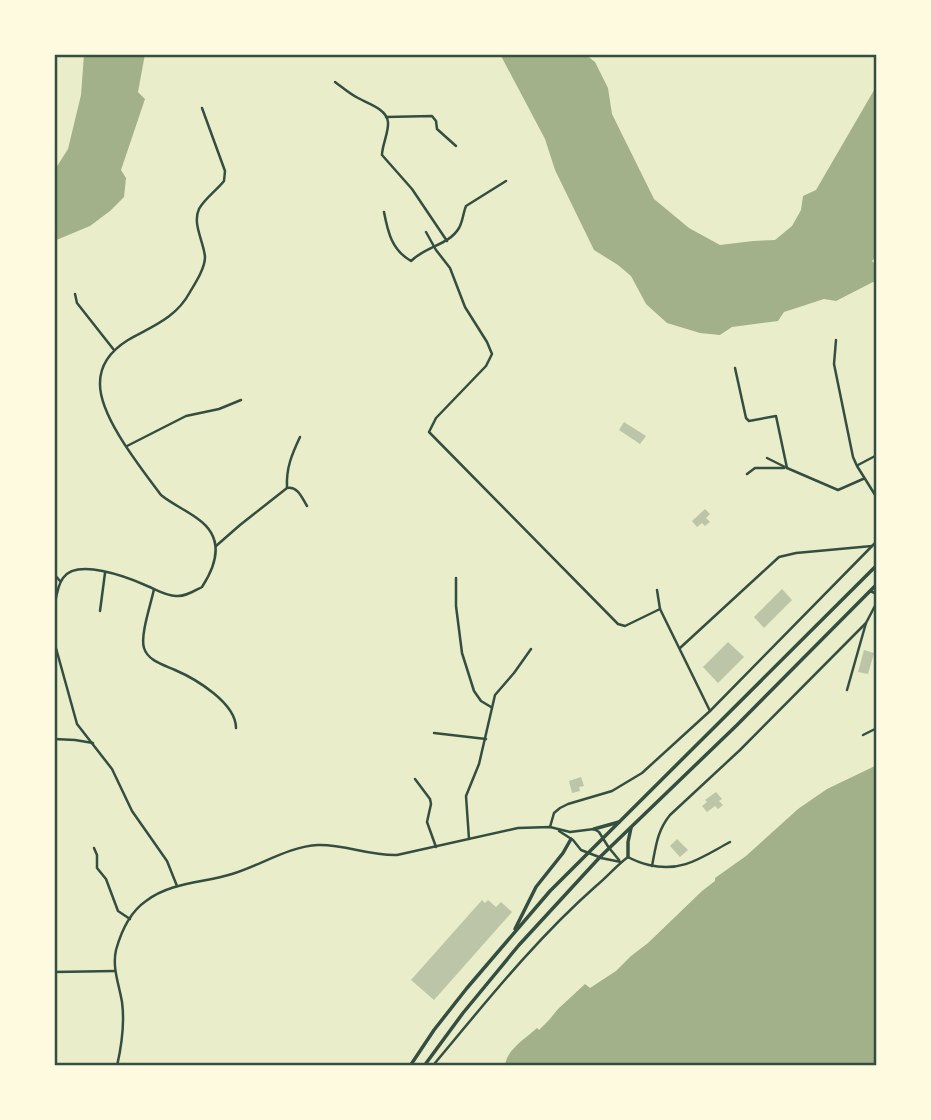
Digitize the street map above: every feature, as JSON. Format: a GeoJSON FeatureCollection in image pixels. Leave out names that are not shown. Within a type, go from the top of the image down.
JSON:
{"type":"FeatureCollection","features":[{"type":"Feature","properties":{"kind":"highway"},"geometry":{"type":"LineString","coordinates":[[410,1066],[434,1030],[550,891],[877,565]]}},
{"type":"Feature","properties":{"kind":"highway"},"geometry":{"type":"LineString","coordinates":[[424,1066],[519,945],[609,848],[737,725],[877,584]]}},
{"type":"Feature","properties":{"kind":"highway"},"geometry":{"type":"LineString","coordinates":[[594,829],[621,821]]}},
{"type":"Feature","properties":{"kind":"highway"},"geometry":{"type":"LineString","coordinates":[[628,857],[631,826]]}},
{"type":"Feature","properties":{"kind":"highway"},"geometry":{"type":"LineString","coordinates":[[513,933],[536,887],[571,839]]}},
{"type":"Feature","properties":{"kind":"street"},"geometry":{"type":"LineString","coordinates":[[335,82],[378,108],[386,117],[388,124],[382,155],[412,189],[447,241]]}},
{"type":"Feature","properties":{"kind":"street"},"geometry":{"type":"LineString","coordinates":[[54,609],[60,580],[78,569],[92,569],[122,576],[179,596],[202,587],[215,562],[216,546],[212,535],[198,519],[161,495],[114,427],[101,395],[100,381],[106,360],[114,350],[177,311],[190,292],[204,262],[198,216],[200,209],[224,181],[225,171],[202,108]]}},
{"type":"Feature","properties":{"kind":"street"},"geometry":{"type":"LineString","coordinates":[[386,117],[432,116],[440,133],[456,146]]}},
{"type":"Feature","properties":{"kind":"street"},"geometry":{"type":"LineString","coordinates":[[384,212],[387,228],[396,248],[410,260],[422,251],[447,241],[461,225],[466,206],[506,181]]}},
{"type":"Feature","properties":{"kind":"street"},"geometry":{"type":"LineString","coordinates":[[426,232],[450,268],[464,307],[487,342],[492,355],[486,366],[436,418],[429,432],[618,624],[625,626],[660,609]]}},
{"type":"Feature","properties":{"kind":"street"},"geometry":{"type":"LineString","coordinates":[[75,294],[77,303],[114,350]]}},
{"type":"Feature","properties":{"kind":"street"},"geometry":{"type":"LineString","coordinates":[[836,340],[834,364],[857,466],[877,498]]}},
{"type":"Feature","properties":{"kind":"street"},"geometry":{"type":"LineString","coordinates":[[735,368],[746,418],[749,421],[776,416],[787,468]]}},
{"type":"Feature","properties":{"kind":"street"},"geometry":{"type":"LineString","coordinates":[[127,446],[186,416],[219,410],[241,400]]}},
{"type":"Feature","properties":{"kind":"street"},"geometry":{"type":"LineString","coordinates":[[287,488],[286,473],[300,437]]}},
{"type":"Feature","properties":{"kind":"street"},"geometry":{"type":"LineString","coordinates":[[857,466],[877,455]]}},
{"type":"Feature","properties":{"kind":"street"},"geometry":{"type":"LineString","coordinates":[[767,458],[838,490],[864,478]]}},
{"type":"Feature","properties":{"kind":"street"},"geometry":{"type":"LineString","coordinates":[[747,474],[755,468],[787,468]]}},
{"type":"Feature","properties":{"kind":"street"},"geometry":{"type":"LineString","coordinates":[[216,546],[287,488],[297,490],[307,506]]}},
{"type":"Feature","properties":{"kind":"street"},"geometry":{"type":"LineString","coordinates":[[550,827],[554,813],[561,808],[612,791],[642,774],[710,711],[877,541]]}},
{"type":"Feature","properties":{"kind":"street"},"geometry":{"type":"LineString","coordinates":[[680,648],[779,558],[796,553],[872,546]]}},
{"type":"Feature","properties":{"kind":"street"},"geometry":{"type":"LineString","coordinates":[[100,611],[105,572]]}},
{"type":"Feature","properties":{"kind":"street"},"geometry":{"type":"LineString","coordinates":[[54,574],[60,580]]}},
{"type":"Feature","properties":{"kind":"street"},"geometry":{"type":"LineString","coordinates":[[456,578],[456,606],[462,653],[474,691],[481,701],[491,707]]}},
{"type":"Feature","properties":{"kind":"street"},"geometry":{"type":"LineString","coordinates":[[154,589],[143,636],[146,652],[211,691],[235,718],[236,729]]}},
{"type":"Feature","properties":{"kind":"street"},"geometry":{"type":"LineString","coordinates":[[657,590],[660,609],[710,711]]}},
{"type":"Feature","properties":{"kind":"street"},"geometry":{"type":"LineString","coordinates":[[870,591],[877,594]]}},
{"type":"Feature","properties":{"kind":"street"},"geometry":{"type":"LineString","coordinates":[[848,691],[866,623],[877,602]]}},
{"type":"Feature","properties":{"kind":"street"},"geometry":{"type":"LineString","coordinates":[[652,866],[662,824],[866,623]]}},
{"type":"Feature","properties":{"kind":"street"},"geometry":{"type":"LineString","coordinates":[[54,642],[79,729],[112,769],[132,811],[167,861],[177,886]]}},
{"type":"Feature","properties":{"kind":"street"},"geometry":{"type":"LineString","coordinates":[[469,839],[466,796],[477,771],[491,707],[495,695],[531,649]]}},
{"type":"Feature","properties":{"kind":"street"},"geometry":{"type":"LineString","coordinates":[[863,735],[877,728]]}},
{"type":"Feature","properties":{"kind":"street"},"geometry":{"type":"LineString","coordinates":[[435,733],[486,738]]}},
{"type":"Feature","properties":{"kind":"street"},"geometry":{"type":"LineString","coordinates":[[54,739],[93,743]]}},
{"type":"Feature","properties":{"kind":"street"},"geometry":{"type":"LineString","coordinates":[[415,779],[430,799],[427,822],[436,847]]}},
{"type":"Feature","properties":{"kind":"street"},"geometry":{"type":"LineString","coordinates":[[117,1066],[122,1043],[123,1018],[115,971],[118,943],[139,907],[166,890],[228,875],[306,846],[320,845],[388,855],[518,828],[550,827],[571,839],[587,853],[621,862]]}},
{"type":"Feature","properties":{"kind":"street"},"geometry":{"type":"LineString","coordinates":[[556,830],[570,832],[594,829],[621,862]]}},
{"type":"Feature","properties":{"kind":"street"},"geometry":{"type":"LineString","coordinates":[[435,1063],[528,953],[621,862],[628,857],[663,868],[685,866],[730,842]]}},
{"type":"Feature","properties":{"kind":"street"},"geometry":{"type":"LineString","coordinates":[[94,848],[97,868],[106,879],[118,911],[130,919]]}},
{"type":"Feature","properties":{"kind":"street"},"geometry":{"type":"LineString","coordinates":[[54,972],[115,971]]}},
{"type":"Feature","properties":{"kind":"shaded area"},"geometry":{"type":"Polygon","coordinates":[[[84,54],[145,54],[138,92],[145,99],[121,170],[126,178],[124,197],[90,226],[54,241],[54,171],[68,149],[81,95],[84,54]]]}},
{"type":"Feature","properties":{"kind":"shaded area"},"geometry":{"type":"Polygon","coordinates":[[[500,54],[585,54],[595,62],[608,88],[612,114],[654,199],[689,228],[720,245],[775,240],[792,226],[801,210],[803,196],[816,190],[877,85],[877,255],[872,261],[877,266],[877,282],[836,301],[824,299],[784,312],[778,321],[732,327],[720,335],[700,333],[667,323],[646,304],[631,276],[594,250],[555,170],[545,139],[500,54]]]}},
{"type":"Feature","properties":{"kind":"shaded area"},"geometry":{"type":"Polygon","coordinates":[[[877,765],[877,1066],[505,1066],[506,1060],[517,1045],[537,1028],[539,1030],[585,984],[590,988],[616,971],[715,881],[715,878],[746,856],[798,809],[827,789],[877,765]]]}},
{"type":"Feature","properties":{"kind":"building"},"geometry":{"type":"Polygon","coordinates":[[[624,422],[646,436],[640,444],[619,430],[624,422]]]}},
{"type":"Feature","properties":{"kind":"building"},"geometry":{"type":"Polygon","coordinates":[[[705,509],[710,514],[706,518],[710,522],[697,527],[692,521],[705,509]]]}},
{"type":"Feature","properties":{"kind":"building"},"geometry":{"type":"Polygon","coordinates":[[[782,589],[792,600],[764,628],[754,617],[782,589]]]}},
{"type":"Feature","properties":{"kind":"building"},"geometry":{"type":"Polygon","coordinates":[[[728,642],[744,657],[718,683],[703,667],[728,642]]]}},
{"type":"Feature","properties":{"kind":"building"},"geometry":{"type":"Polygon","coordinates":[[[864,650],[874,653],[868,674],[858,672],[864,650]]]}},
{"type":"Feature","properties":{"kind":"building"},"geometry":{"type":"Polygon","coordinates":[[[581,777],[584,786],[579,787],[580,791],[572,793],[569,781],[581,777]]]}},
{"type":"Feature","properties":{"kind":"building"},"geometry":{"type":"Polygon","coordinates":[[[716,792],[723,805],[718,809],[715,806],[707,812],[702,806],[707,802],[705,800],[716,792]]]}},
{"type":"Feature","properties":{"kind":"building"},"geometry":{"type":"Polygon","coordinates":[[[677,839],[688,850],[680,857],[670,846],[677,839]]]}},
{"type":"Feature","properties":{"kind":"building"},"geometry":{"type":"Polygon","coordinates":[[[482,900],[485,903],[488,900],[496,907],[501,902],[512,912],[434,1000],[411,980],[482,900]]]}}]}
